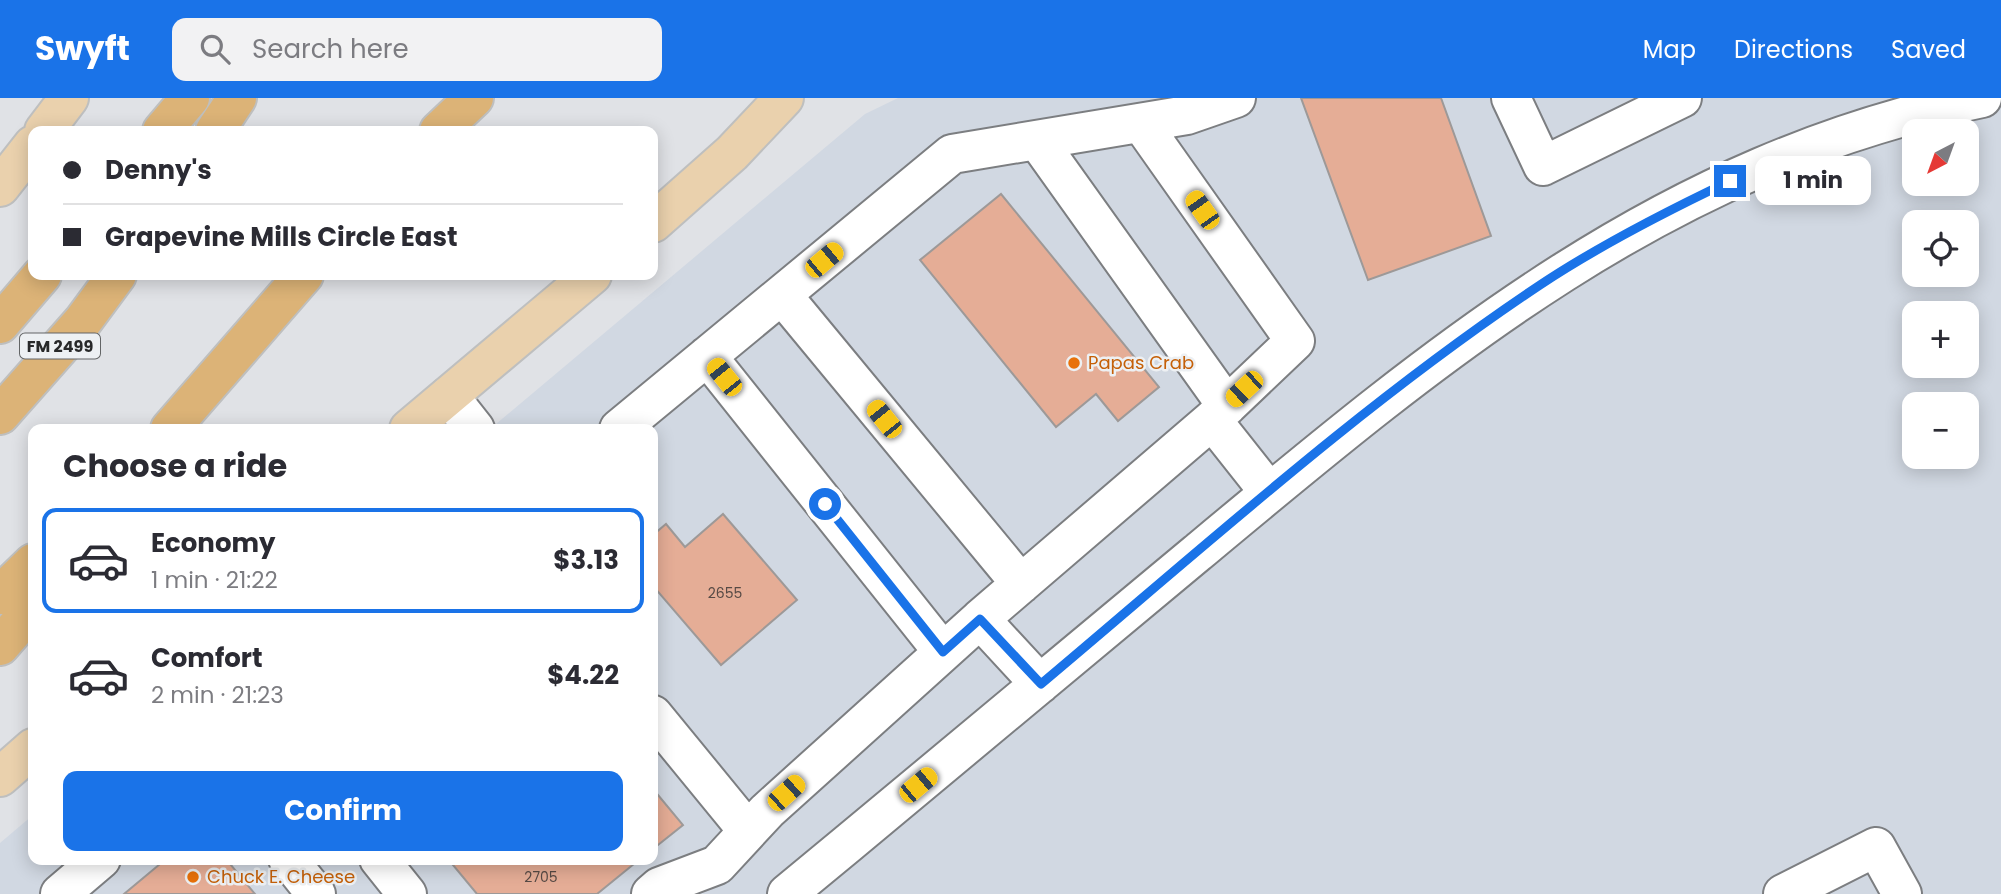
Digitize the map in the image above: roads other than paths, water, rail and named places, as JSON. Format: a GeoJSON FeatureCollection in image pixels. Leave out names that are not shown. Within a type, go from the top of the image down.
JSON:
{"type":"FeatureCollection","features":[{"type":"Feature","properties":{"kind":"highway"},"geometry":{"type":"LineString","coordinates":[[166,126],[190,98]]}},
{"type":"Feature","properties":{"kind":"highway"},"geometry":{"type":"LineString","coordinates":[[218,126],[237,98]]}},
{"type":"Feature","properties":{"kind":"highway"},"geometry":{"type":"LineString","coordinates":[[444,126],[474,98]]}},
{"type":"Feature","properties":{"kind":"highway"},"geometry":{"type":"LineString","coordinates":[[0,324],[37,280]]}},
{"type":"Feature","properties":{"kind":"highway","name":"FM 2499"},"geometry":{"type":"LineString","coordinates":[[0,415],[83,321],[113,280]]}},
{"type":"Feature","properties":{"kind":"highway"},"geometry":{"type":"LineString","coordinates":[[174,424],[300,280]]}},
{"type":"Feature","properties":{"kind":"highway"},"geometry":{"type":"LineString","coordinates":[[0,595],[28,568]]}},
{"type":"Feature","properties":{"kind":"highway"},"geometry":{"type":"LineString","coordinates":[[0,646],[28,614]]}},
{"type":"Feature","properties":{"kind":"main road"},"geometry":{"type":"LineString","coordinates":[[37,126],[42,98]]}},
{"type":"Feature","properties":{"kind":"main road"},"geometry":{"type":"LineString","coordinates":[[48,126],[69,98]]}},
{"type":"Feature","properties":{"kind":"main road"},"geometry":{"type":"LineString","coordinates":[[658,219],[733,153],[784,98]]}},
{"type":"Feature","properties":{"kind":"main road"},"geometry":{"type":"LineString","coordinates":[[0,187],[28,151]]}},
{"type":"Feature","properties":{"kind":"main road"},"geometry":{"type":"LineString","coordinates":[[415,424],[586,280]]}},
{"type":"Feature","properties":{"kind":"main road"},"geometry":{"type":"LineString","coordinates":[[0,777],[28,752]]}},
{"type":"Feature","properties":{"kind":"street"},"geometry":{"type":"LineString","coordinates":[[625,424],[952,154],[1187,115],[1236,98]]}},
{"type":"Feature","properties":{"kind":"street"},"geometry":{"type":"LineString","coordinates":[[1511,98],[1543,166],[1621,112],[1682,98]]}},
{"type":"Feature","properties":{"kind":"street"},"geometry":{"type":"LineString","coordinates":[[788,894],[1269,492],[1444,353],[1541,284],[1623,236],[1765,163],[1909,106],[1982,98]]}},
{"type":"Feature","properties":{"kind":"street"},"geometry":{"type":"LineString","coordinates":[[651,894],[659,887],[717,865],[748,831],[943,652],[1220,413],[1295,341],[1141,123]]}},
{"type":"Feature","properties":{"kind":"street"},"geometry":{"type":"LineString","coordinates":[[1037,141],[1220,413],[1269,492]]}},
{"type":"Feature","properties":{"kind":"street"},"geometry":{"type":"LineString","coordinates":[[782,295],[1021,584]]}},
{"type":"Feature","properties":{"kind":"street"},"geometry":{"type":"LineString","coordinates":[[707,356],[943,652]]}},
{"type":"Feature","properties":{"kind":"street"},"geometry":{"type":"LineString","coordinates":[[449,396],[471,424]]}},
{"type":"Feature","properties":{"kind":"street"},"geometry":{"type":"LineString","coordinates":[[980,619],[1041,684]]}},
{"type":"Feature","properties":{"kind":"street"},"geometry":{"type":"LineString","coordinates":[[658,721],[748,831]]}},
{"type":"Feature","properties":{"kind":"street"},"geometry":{"type":"LineString","coordinates":[[1783,894],[1876,847],[1902,894]]}},
{"type":"Feature","properties":{"kind":"street"},"geometry":{"type":"LineString","coordinates":[[60,894],[94,865]]}},
{"type":"Feature","properties":{"kind":"street"},"geometry":{"type":"LineString","coordinates":[[293,865],[316,894]]}},
{"type":"Feature","properties":{"kind":"street"},"geometry":{"type":"LineString","coordinates":[[384,865],[407,894]]}},
{"type":"Feature","properties":{"kind":"place","name":"Papas Crab"},"geometry":{"type":"Point","coordinates":[1074,363]}},
{"type":"Feature","properties":{"kind":"place","name":"Chuck E. Cheese"},"geometry":{"type":"Point","coordinates":[193,877]}}]}
